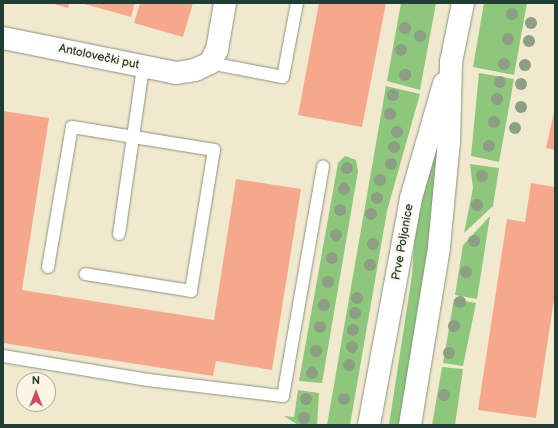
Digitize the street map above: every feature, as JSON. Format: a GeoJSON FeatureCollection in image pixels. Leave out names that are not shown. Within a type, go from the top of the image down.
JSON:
{"type":"FeatureCollection","features":[{"type":"Feature","properties":{"kind":"street"},"geometry":{"type":"LineString","coordinates":[[202,66],[217,50],[225,3]]}},
{"type":"Feature","properties":{"kind":"street","name":"Prve Poljanice"},"geometry":{"type":"LineString","coordinates":[[370,425],[411,198],[451,62],[461,6]]}},
{"type":"Feature","properties":{"kind":"street","name":"Antolovečki put"},"geometry":{"type":"LineString","coordinates":[[3,38],[176,73],[202,66]]}},
{"type":"Feature","properties":{"kind":"street","name":"Prve Poljanice"},"geometry":{"type":"LineString","coordinates":[[410,425],[439,247],[449,141],[451,62]]}},
{"type":"Feature","properties":{"kind":"lane"},"geometry":{"type":"LineString","coordinates":[[202,66],[283,78],[297,3]]}},
{"type":"Feature","properties":{"kind":"lane"},"geometry":{"type":"LineString","coordinates":[[119,234],[143,66]]}},
{"type":"Feature","properties":{"kind":"lane"},"geometry":{"type":"LineString","coordinates":[[48,267],[72,127],[214,150],[191,291],[85,274]]}},
{"type":"Feature","properties":{"kind":"lane"},"geometry":{"type":"LineString","coordinates":[[3,356],[148,380],[283,396],[323,166]]}},
{"type":"Feature","properties":{"kind":"green space"},"geometry":{"type":"Polygon","coordinates":[[[401,3],[436,3],[420,90],[387,81],[401,3]]]}},
{"type":"Feature","properties":{"kind":"green space"},"geometry":{"type":"Polygon","coordinates":[[[484,3],[527,3],[514,75],[473,67],[484,3]]]}},
{"type":"Feature","properties":{"kind":"green space"},"geometry":{"type":"Polygon","coordinates":[[[479,73],[514,79],[499,162],[471,156],[479,73]]]}},
{"type":"Feature","properties":{"kind":"green space"},"geometry":{"type":"Polygon","coordinates":[[[386,86],[420,94],[387,211],[350,425],[327,425],[386,86]]]}},
{"type":"Feature","properties":{"kind":"green space"},"geometry":{"type":"Polygon","coordinates":[[[441,116],[435,216],[404,401],[399,425],[389,425],[412,275],[416,219],[441,116]]]}},
{"type":"Feature","properties":{"kind":"green space"},"geometry":{"type":"Polygon","coordinates":[[[345,156],[356,160],[358,171],[322,383],[299,381],[338,163],[345,156]]]}},
{"type":"Feature","properties":{"kind":"green space"},"geometry":{"type":"Polygon","coordinates":[[[470,164],[499,168],[493,206],[464,233],[473,188],[470,164]]]}},
{"type":"Feature","properties":{"kind":"green space"},"geometry":{"type":"Polygon","coordinates":[[[490,216],[477,299],[455,295],[463,245],[490,216]]]}},
{"type":"Feature","properties":{"kind":"green space"},"geometry":{"type":"Polygon","coordinates":[[[454,299],[476,303],[463,366],[443,363],[454,299]]]}},
{"type":"Feature","properties":{"kind":"green space"},"geometry":{"type":"Polygon","coordinates":[[[442,367],[463,369],[455,425],[432,425],[442,367]]]}},
{"type":"Feature","properties":{"kind":"green space"},"geometry":{"type":"Polygon","coordinates":[[[298,390],[319,393],[317,425],[298,425],[284,416],[294,417],[298,390]]]}},
{"type":"Feature","properties":{"kind":"building"},"geometry":{"type":"Polygon","coordinates":[[[51,3],[69,3],[68,8],[51,3]]]}},
{"type":"Feature","properties":{"kind":"building"},"geometry":{"type":"Polygon","coordinates":[[[81,3],[135,3],[131,17],[81,3]]]}},
{"type":"Feature","properties":{"kind":"building"},"geometry":{"type":"Polygon","coordinates":[[[140,3],[193,3],[183,37],[134,23],[140,3]]]}},
{"type":"Feature","properties":{"kind":"building"},"geometry":{"type":"Polygon","coordinates":[[[319,3],[386,3],[362,127],[298,115],[319,3]]]}},
{"type":"Feature","properties":{"kind":"building"},"geometry":{"type":"Polygon","coordinates":[[[555,108],[555,150],[546,148],[555,108]]]}},
{"type":"Feature","properties":{"kind":"building"},"geometry":{"type":"Polygon","coordinates":[[[3,111],[49,118],[22,290],[214,320],[236,179],[301,189],[272,370],[216,361],[213,376],[3,343],[3,111]]]}},
{"type":"Feature","properties":{"kind":"building"},"geometry":{"type":"Polygon","coordinates":[[[531,183],[555,187],[555,293],[536,418],[478,410],[507,219],[525,222],[531,183]]]}}]}
